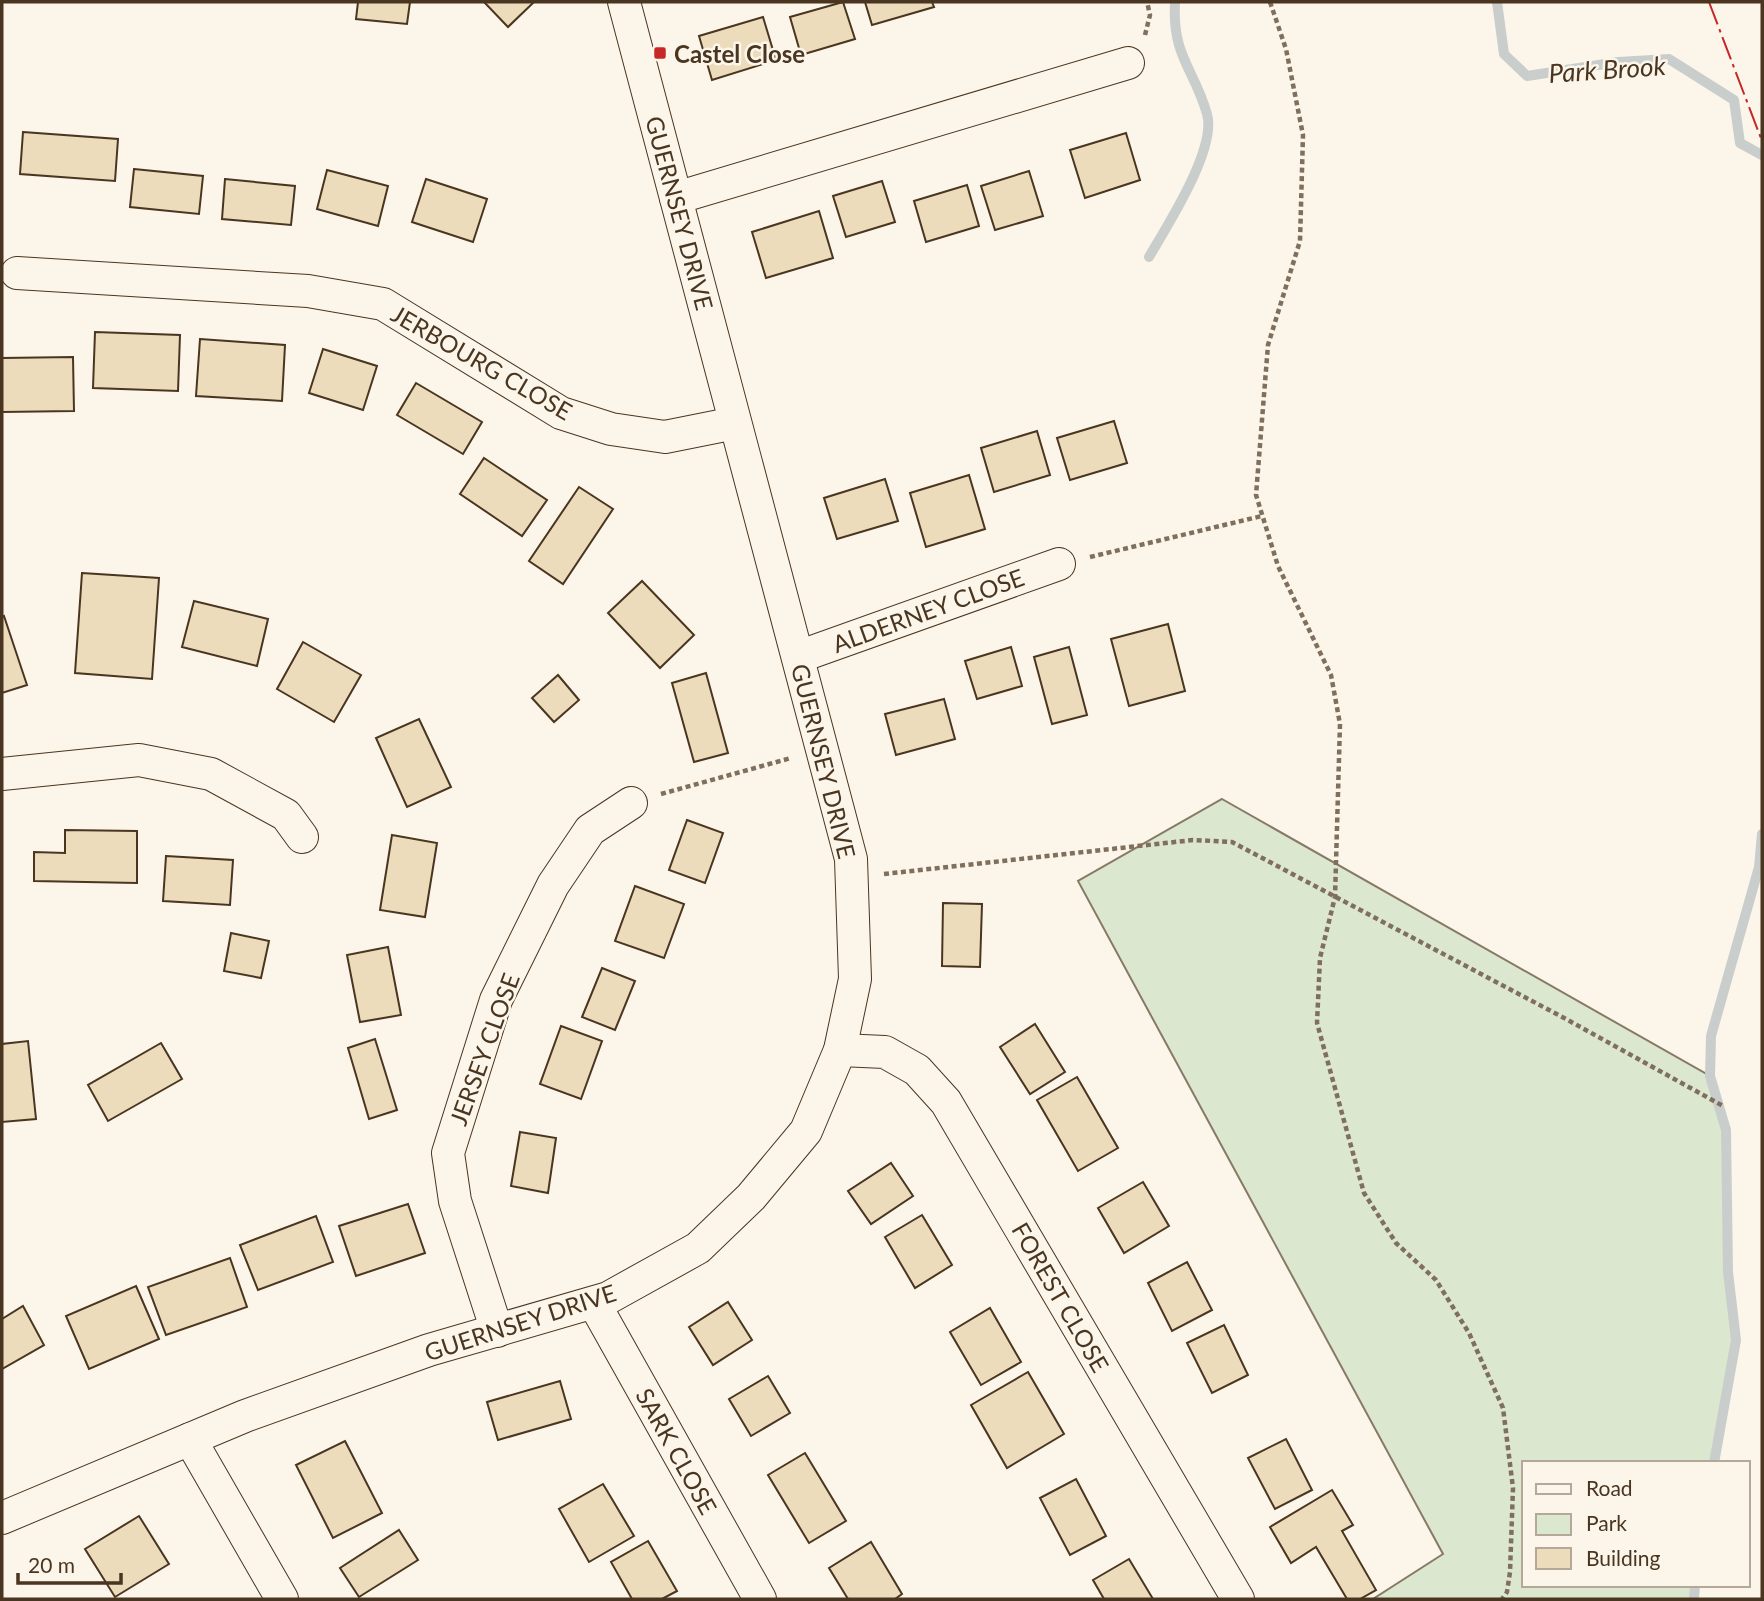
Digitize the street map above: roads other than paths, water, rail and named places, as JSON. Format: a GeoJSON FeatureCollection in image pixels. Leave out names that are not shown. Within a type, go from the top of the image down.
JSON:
{"type":"FeatureCollection","features":[{"type":"Feature","properties":{"kind":"street","name":"GUERNSEY DRIVE"},"geometry":{"type":"LineString","coordinates":[[2,1518],[245,1416],[429,1350],[594,1303],[698,1248],[751,1198],[806,1131],[840,1050],[855,979],[851,859],[624,2]]}},
{"type":"Feature","properties":{"kind":"street"},"geometry":{"type":"LineString","coordinates":[[676,198],[1128,62]]}},
{"type":"Feature","properties":{"kind":"street","name":"JERBOURG CLOSE"},"geometry":{"type":"LineString","coordinates":[[17,274],[308,291],[383,304],[561,413],[611,429],[665,437],[736,422]]}},
{"type":"Feature","properties":{"kind":"street","name":"ALDERNEY CLOSE"},"geometry":{"type":"LineString","coordinates":[[797,657],[1059,564]]}},
{"type":"Feature","properties":{"kind":"street"},"geometry":{"type":"LineString","coordinates":[[2,774],[139,760],[211,774],[286,815],[302,837]]}},
{"type":"Feature","properties":{"kind":"street","name":"JERSEY CLOSE"},"geometry":{"type":"LineString","coordinates":[[497,1331],[455,1201],[448,1153],[496,1000],[553,885],[590,830],[631,803]]}},
{"type":"Feature","properties":{"kind":"street","name":"FOREST CLOSE"},"geometry":{"type":"LineString","coordinates":[[840,1050],[885,1052],[917,1070],[946,1102],[1238,1599]]}},
{"type":"Feature","properties":{"kind":"street","name":"SARK CLOSE"},"geometry":{"type":"LineString","coordinates":[[594,1303],[760,1599]]}},
{"type":"Feature","properties":{"kind":"street"},"geometry":{"type":"LineString","coordinates":[[190,1439],[282,1599]]}},
{"type":"Feature","properties":{"kind":"waterway"},"geometry":{"type":"LineString","coordinates":[[1149,257],[1198,166],[1208,129],[1202,98],[1180,49],[1175,2]]}},
{"type":"Feature","properties":{"kind":"waterway","name":"Park Brook"},"geometry":{"type":"LineString","coordinates":[[1497,2],[1504,54],[1527,76],[1618,62],[1669,59],[1734,100],[1740,143],[1762,155]]}},
{"type":"Feature","properties":{"kind":"waterway"},"geometry":{"type":"LineString","coordinates":[[1714,1461],[1736,1340],[1728,1272],[1726,1130],[1710,1076],[1711,1036],[1759,867],[1762,834]]}},
{"type":"Feature","properties":{"kind":"waterway"},"geometry":{"type":"LineString","coordinates":[[1694,1599],[1695,1587]]}},
{"type":"Feature","properties":{"kind":"place","name":"Castel Close"},"geometry":{"type":"Point","coordinates":[660,53]}}]}
